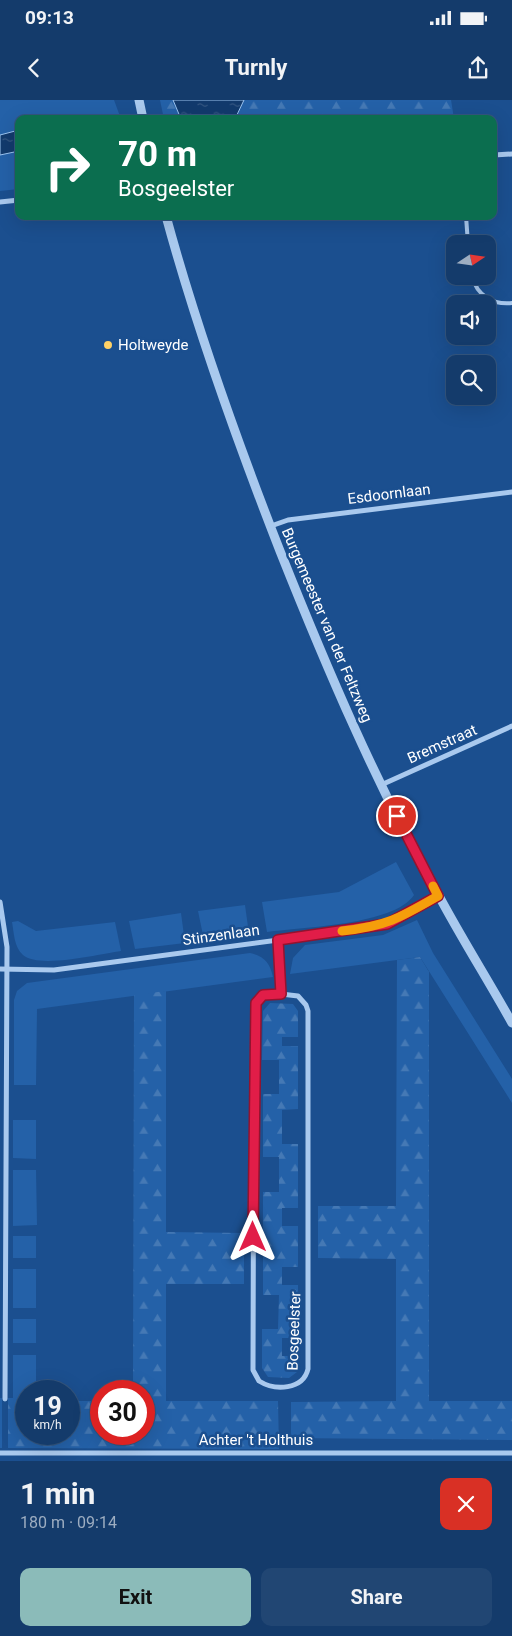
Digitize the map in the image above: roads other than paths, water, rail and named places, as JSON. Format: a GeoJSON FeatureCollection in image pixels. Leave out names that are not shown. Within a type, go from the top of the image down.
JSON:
{"type":"FeatureCollection","features":[{"type":"Feature","properties":{"kind":"street"},"geometry":{"type":"LineString","coordinates":[[139,100],[142,115]]}},
{"type":"Feature","properties":{"kind":"street"},"geometry":{"type":"LineString","coordinates":[[497,155],[512,154]]}},
{"type":"Feature","properties":{"kind":"street"},"geometry":{"type":"LineString","coordinates":[[0,202],[15,200]]}},
{"type":"Feature","properties":{"kind":"street","name":"Burgemeester van der Feltzweg"},"geometry":{"type":"LineString","coordinates":[[167,220],[197,318],[243,454],[323,658],[382,785],[438,896],[512,1022]]}},
{"type":"Feature","properties":{"kind":"street","name":"Esdoornlaan"},"geometry":{"type":"LineString","coordinates":[[271,526],[288,520],[512,492]]}},
{"type":"Feature","properties":{"kind":"street","name":"Bremstraat"},"geometry":{"type":"LineString","coordinates":[[382,785],[512,726]]}},
{"type":"Feature","properties":{"kind":"street","name":"Stinzenlaan"},"geometry":{"type":"LineString","coordinates":[[3,969],[54,970],[387,924],[438,896]]}},
{"type":"Feature","properties":{"kind":"street"},"geometry":{"type":"LineString","coordinates":[[0,902],[6,939],[3,969],[5,1399]]}},
{"type":"Feature","properties":{"kind":"street"},"geometry":{"type":"LineString","coordinates":[[278,940],[281,994]]}},
{"type":"Feature","properties":{"kind":"street","name":"Bosgeelster"},"geometry":{"type":"LineString","coordinates":[[281,994],[298,996],[306,1005],[308,1011],[308,1369],[306,1377],[296,1385],[272,1386],[258,1382],[252,1370],[254,1009],[256,1003],[263,995],[281,994]]}},
{"type":"Feature","properties":{"kind":"street","name":"Achter 't Holthuis"},"geometry":{"type":"LineString","coordinates":[[0,1454],[512,1453]]}},
{"type":"Feature","properties":{"kind":"lane"},"geometry":{"type":"LineString","coordinates":[[466,220],[467,235]]}},
{"type":"Feature","properties":{"kind":"lane"},"geometry":{"type":"LineString","coordinates":[[476,285],[488,300],[499,304],[512,303]]}},
{"type":"Feature","properties":{"kind":"water"},"geometry":{"type":"Polygon","coordinates":[[[173,100],[244,100],[237,115],[179,115],[173,100]]]}},
{"type":"Feature","properties":{"kind":"water"},"geometry":{"type":"Polygon","coordinates":[[[15,131],[15,152],[0,155],[0,135],[15,131]]]}},
{"type":"Feature","properties":{"kind":"place","name":"Holtweyde"},"geometry":{"type":"Point","coordinates":[108,345]}}]}
